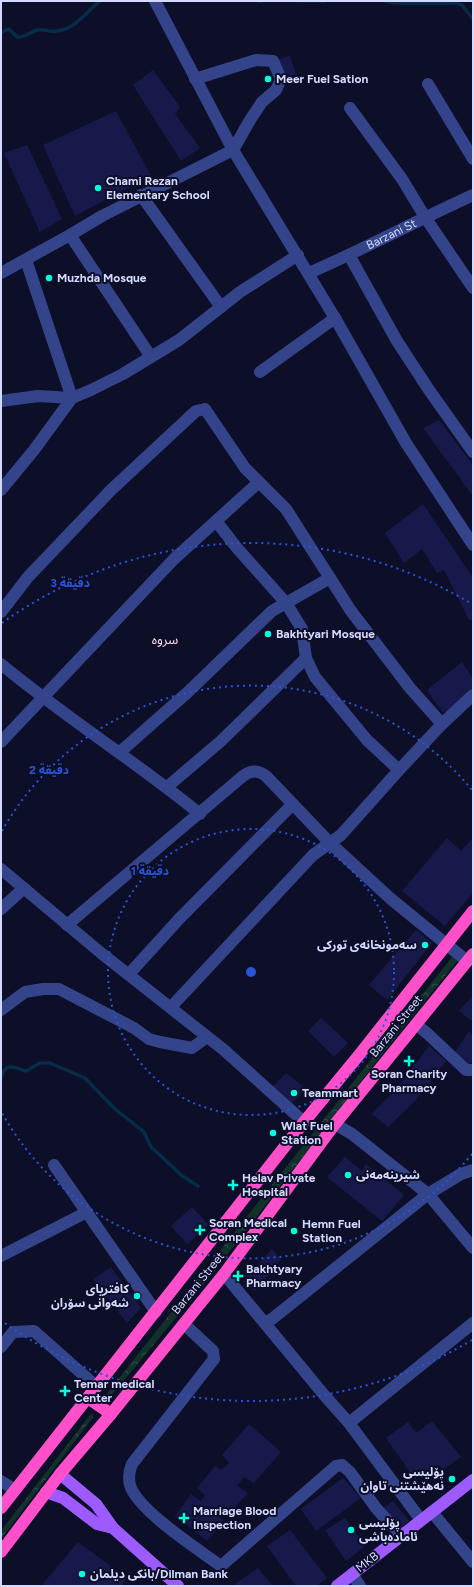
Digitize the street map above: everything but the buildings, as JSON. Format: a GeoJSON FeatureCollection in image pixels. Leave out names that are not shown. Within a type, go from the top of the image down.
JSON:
{"type":"FeatureCollection","features":[{"type":"Feature","properties":{"kind":"highway","name":"Barzani Street"},"geometry":{"type":"LineString","coordinates":[[1,1508],[304,1122],[473,911]]}},
{"type":"Feature","properties":{"kind":"highway","name":"Barzani Street"},"geometry":{"type":"LineString","coordinates":[[1,1552],[60,1474],[111,1414],[224,1274],[335,1124],[470,958]]}},
{"type":"Feature","properties":{"kind":"highway"},"geometry":{"type":"LineString","coordinates":[[88,1398],[111,1414]]}},
{"type":"Feature","properties":{"kind":"main road"},"geometry":{"type":"LineString","coordinates":[[60,1474],[100,1508],[113,1528],[178,1586]]}},
{"type":"Feature","properties":{"kind":"main road","name":"MKB"},"geometry":{"type":"LineString","coordinates":[[337,1586],[473,1480]]}},
{"type":"Feature","properties":{"kind":"main road"},"geometry":{"type":"LineString","coordinates":[[46,1492],[63,1498],[97,1524],[113,1528]]}},
{"type":"Feature","properties":{"kind":"street"},"geometry":{"type":"LineString","coordinates":[[155,1],[233,150],[309,273],[406,443],[473,545]]}},
{"type":"Feature","properties":{"kind":"street"},"geometry":{"type":"LineString","coordinates":[[1,272],[26,260],[141,195],[233,150],[262,102],[276,90],[281,79],[274,61],[256,60],[195,79]]}},
{"type":"Feature","properties":{"kind":"street"},"geometry":{"type":"LineString","coordinates":[[428,84],[473,159]]}},
{"type":"Feature","properties":{"kind":"street"},"geometry":{"type":"LineString","coordinates":[[350,108],[402,179],[425,217],[473,288]]}},
{"type":"Feature","properties":{"kind":"street"},"geometry":{"type":"LineString","coordinates":[[141,195],[221,307]]}},
{"type":"Feature","properties":{"kind":"street","name":"Barzani St"},"geometry":{"type":"LineString","coordinates":[[309,273],[473,195]]}},
{"type":"Feature","properties":{"kind":"street"},"geometry":{"type":"LineString","coordinates":[[70,235],[150,357]]}},
{"type":"Feature","properties":{"kind":"street"},"geometry":{"type":"LineString","coordinates":[[1,401],[38,396],[72,398],[104,384],[179,340],[240,292],[298,255]]}},
{"type":"Feature","properties":{"kind":"street"},"geometry":{"type":"LineString","coordinates":[[349,255],[397,341],[429,390],[473,452]]}},
{"type":"Feature","properties":{"kind":"street"},"geometry":{"type":"LineString","coordinates":[[26,260],[72,398]]}},
{"type":"Feature","properties":{"kind":"street"},"geometry":{"type":"LineString","coordinates":[[260,372],[335,318]]}},
{"type":"Feature","properties":{"kind":"street"},"geometry":{"type":"LineString","coordinates":[[1,490],[34,450],[72,398]]}},
{"type":"Feature","properties":{"kind":"street"},"geometry":{"type":"LineString","coordinates":[[1,612],[28,577],[111,490],[196,410],[205,409],[245,468],[286,509],[351,612],[410,688],[442,724]]}},
{"type":"Feature","properties":{"kind":"street"},"geometry":{"type":"LineString","coordinates":[[1,742],[174,559],[259,482]]}},
{"type":"Feature","properties":{"kind":"street"},"geometry":{"type":"LineString","coordinates":[[216,521],[237,548],[286,603],[302,629],[306,658],[315,677],[367,740],[398,770]]}},
{"type":"Feature","properties":{"kind":"street"},"geometry":{"type":"LineString","coordinates":[[120,752],[188,692],[272,611],[330,578]]}},
{"type":"Feature","properties":{"kind":"street"},"geometry":{"type":"LineString","coordinates":[[166,787],[222,742],[306,658]]}},
{"type":"Feature","properties":{"kind":"street"},"geometry":{"type":"LineString","coordinates":[[1,664],[42,698],[120,752],[200,814]]}},
{"type":"Feature","properties":{"kind":"street"},"geometry":{"type":"LineString","coordinates":[[171,1007],[313,855],[340,835],[398,770],[442,724],[473,695]]}},
{"type":"Feature","properties":{"kind":"street"},"geometry":{"type":"LineString","coordinates":[[67,925],[200,814],[243,776],[248,772],[255,771],[261,772],[266,776],[330,843],[391,899],[446,944],[470,958]]}},
{"type":"Feature","properties":{"kind":"street"},"geometry":{"type":"LineString","coordinates":[[129,974],[180,918],[293,804]]}},
{"type":"Feature","properties":{"kind":"street"},"geometry":{"type":"LineString","coordinates":[[1,869],[101,953],[207,1037],[304,1122]]}},
{"type":"Feature","properties":{"kind":"street"},"geometry":{"type":"LineString","coordinates":[[1,909],[24,888]]}},
{"type":"Feature","properties":{"kind":"street"},"geometry":{"type":"LineString","coordinates":[[1,1010],[25,992],[43,989],[59,989],[134,1028],[149,1039],[192,1048],[207,1037]]}},
{"type":"Feature","properties":{"kind":"street"},"geometry":{"type":"LineString","coordinates":[[416,1024],[429,1034],[466,1070],[473,1070]]}},
{"type":"Feature","properties":{"kind":"street"},"geometry":{"type":"LineString","coordinates":[[335,1124],[352,1134],[428,1194],[473,1248]]}},
{"type":"Feature","properties":{"kind":"street"},"geometry":{"type":"LineString","coordinates":[[54,1165],[156,1312]]}},
{"type":"Feature","properties":{"kind":"street"},"geometry":{"type":"LineString","coordinates":[[265,1322],[272,1319],[428,1194],[461,1174],[473,1170]]}},
{"type":"Feature","properties":{"kind":"street"},"geometry":{"type":"LineString","coordinates":[[3,1251],[87,1212]]}},
{"type":"Feature","properties":{"kind":"street"},"geometry":{"type":"LineString","coordinates":[[224,1274],[265,1322],[324,1396],[349,1423],[421,1520]]}},
{"type":"Feature","properties":{"kind":"street"},"geometry":{"type":"LineString","coordinates":[[349,1423],[473,1323]]}},
{"type":"Feature","properties":{"kind":"street"},"geometry":{"type":"LineString","coordinates":[[184,1324],[213,1351],[214,1359],[132,1464],[128,1475],[130,1486],[149,1511],[168,1528],[221,1566],[336,1466],[342,1465],[350,1472],[376,1508],[401,1536]]}},
{"type":"Feature","properties":{"kind":"street"},"geometry":{"type":"LineString","coordinates":[[1,1347],[13,1332],[34,1331],[97,1387]]}},
{"type":"Feature","properties":{"kind":"street"},"geometry":{"type":"LineString","coordinates":[[1,1481],[15,1490]]}},
{"type":"Feature","properties":{"kind":"street"},"geometry":{"type":"LineString","coordinates":[[432,1512],[473,1562]]}},
{"type":"Feature","properties":{"kind":"street"},"geometry":{"type":"LineString","coordinates":[[352,1574],[360,1586]]}},
{"type":"Feature","properties":{"kind":"green space"},"geometry":{"type":"Polygon","coordinates":[[[456,956],[458,960],[379,1058],[213,1273],[116,1390],[107,1399],[105,1399],[105,1396],[452,957],[456,956]]]}},
{"type":"Feature","properties":{"kind":"green space"},"geometry":{"type":"Polygon","coordinates":[[[93,1414],[93,1417],[1,1539],[1,1531],[90,1415],[93,1414]]]}},
{"type":"Feature","properties":{"kind":"waterway"},"geometry":{"type":"LineString","coordinates":[[1,33],[9,29],[17,37],[20,37],[37,30],[63,30],[75,24],[100,1]]}},
{"type":"Feature","properties":{"kind":"waterway"},"geometry":{"type":"LineString","coordinates":[[298,1],[325,1]]}},
{"type":"Feature","properties":{"kind":"waterway"},"geometry":{"type":"LineString","coordinates":[[385,1],[395,3],[455,3],[462,5],[473,19]]}},
{"type":"Feature","properties":{"kind":"waterway"},"geometry":{"type":"LineString","coordinates":[[1,1078],[5,1069],[14,1067],[26,1071],[40,1063],[50,1063],[85,1078],[115,1109],[144,1132],[151,1147],[181,1175],[198,1186]]}},
{"type":"Feature","properties":{"kind":"place","name":"Meer Fuel Sation"},"geometry":{"type":"Point","coordinates":[268,79]}},
{"type":"Feature","properties":{"kind":"place","name":"Chami Rezan Elementary School"},"geometry":{"type":"Point","coordinates":[98,188]}},
{"type":"Feature","properties":{"kind":"place","name":"Muzhda Mosque"},"geometry":{"type":"Point","coordinates":[49,278]}},
{"type":"Feature","properties":{"kind":"place","name":"Bakhtyari Mosque"},"geometry":{"type":"Point","coordinates":[268,634]}},
{"type":"Feature","properties":{"kind":"place","name":"سەمونخانەی تورکی"},"geometry":{"type":"Point","coordinates":[425,945]}},
{"type":"Feature","properties":{"kind":"place","name":"Soran Charity Pharmacy"},"geometry":{"type":"Point","coordinates":[409,1061]}},
{"type":"Feature","properties":{"kind":"place","name":"Teammart"},"geometry":{"type":"Point","coordinates":[294,1093]}},
{"type":"Feature","properties":{"kind":"place","name":"Wlat Fuel Station"},"geometry":{"type":"Point","coordinates":[273,1133]}},
{"type":"Feature","properties":{"kind":"place","name":"شیرینەمەنی"},"geometry":{"type":"Point","coordinates":[348,1175]}},
{"type":"Feature","properties":{"kind":"place","name":"Helav Private Hospital"},"geometry":{"type":"Point","coordinates":[233,1185]}},
{"type":"Feature","properties":{"kind":"place","name":"Soran Medical Complex"},"geometry":{"type":"Point","coordinates":[200,1230]}},
{"type":"Feature","properties":{"kind":"place","name":"Hemn Fuel Station"},"geometry":{"type":"Point","coordinates":[294,1231]}},
{"type":"Feature","properties":{"kind":"place","name":"Bakhtyary Pharmacy"},"geometry":{"type":"Point","coordinates":[238,1276]}},
{"type":"Feature","properties":{"kind":"place","name":"کافتریای شەوانی سۆران"},"geometry":{"type":"Point","coordinates":[137,1296]}},
{"type":"Feature","properties":{"kind":"place","name":"Temar medical Center"},"geometry":{"type":"Point","coordinates":[65,1391]}},
{"type":"Feature","properties":{"kind":"place","name":"پۆلیسی نەهێشتنی تاوان"},"geometry":{"type":"Point","coordinates":[452,1479]}},
{"type":"Feature","properties":{"kind":"place","name":"Marriage Blood Inspection"},"geometry":{"type":"Point","coordinates":[184,1518]}},
{"type":"Feature","properties":{"kind":"place","name":"پۆلیسی ئامادەباشی"},"geometry":{"type":"Point","coordinates":[351,1530]}},
{"type":"Feature","properties":{"kind":"place","name":"بانکی دیلمان/Dilman Bank"},"geometry":{"type":"Point","coordinates":[82,1574]}},
{"type":"Feature","properties":{"kind":"district","name":"سروە"},"geometry":{"type":"Point","coordinates":[165,639]}}]}
